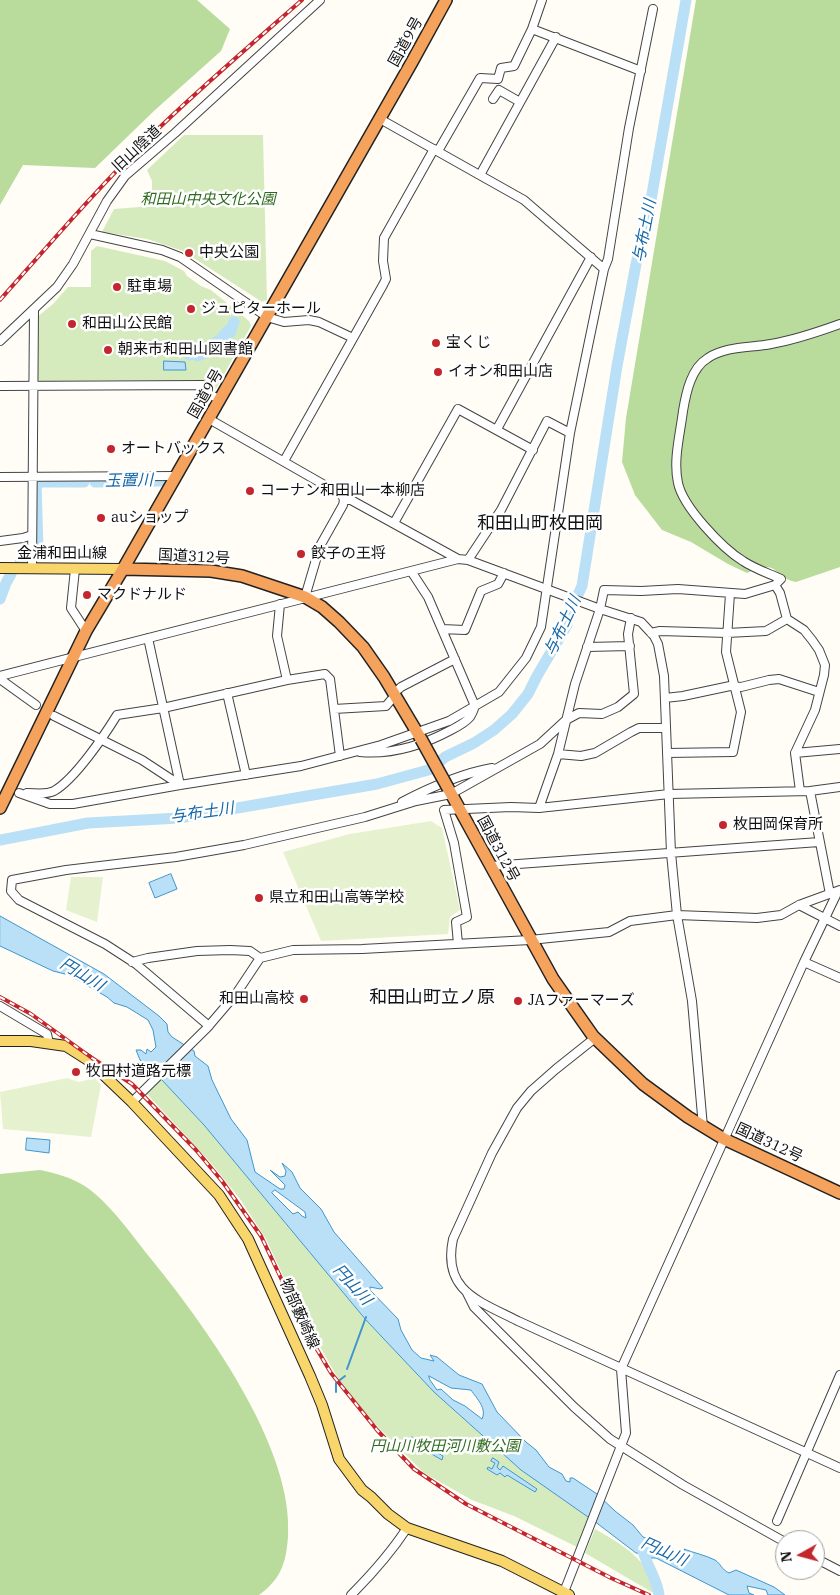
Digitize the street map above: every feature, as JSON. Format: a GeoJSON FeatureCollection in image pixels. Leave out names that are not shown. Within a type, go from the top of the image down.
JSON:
{"type":"FeatureCollection","features":[{"type":"Feature","properties":{"kind":"highway","name":"国道9号"},"geometry":{"type":"LineString","coordinates":[[0,808],[86,631],[267,318],[446,0]]}},
{"type":"Feature","properties":{"kind":"highway","name":"国道312号"},"geometry":{"type":"LineString","coordinates":[[123,569],[210,571],[242,576],[304,597],[322,607],[363,647],[384,677],[419,735],[492,866],[530,940],[553,979],[595,1038],[642,1084],[703,1127],[840,1193]]}},
{"type":"Feature","properties":{"kind":"main road","name":"金浦和田山線"},"geometry":{"type":"LineString","coordinates":[[0,568],[123,569]]}},
{"type":"Feature","properties":{"kind":"main road","name":"物部藪崎線"},"geometry":{"type":"LineString","coordinates":[[0,1042],[49,1042],[66,1046],[88,1060],[132,1102],[219,1195],[248,1239],[322,1405],[339,1459],[362,1490],[388,1514],[407,1528],[502,1560],[567,1593]]}},
{"type":"Feature","properties":{"kind":"street","name":"旧山陰道"},"geometry":{"type":"LineString","coordinates":[[0,341],[58,287],[108,201],[125,176],[175,133],[320,0]]}},
{"type":"Feature","properties":{"kind":"street"},"geometry":{"type":"LineString","coordinates":[[284,461],[378,296],[386,278],[383,261],[384,238],[480,78],[498,79],[501,68],[514,66],[532,29],[542,0]]}},
{"type":"Feature","properties":{"kind":"street"},"geometry":{"type":"LineString","coordinates":[[340,756],[330,679],[325,674],[287,680],[163,708],[123,713],[118,715],[75,772],[55,790],[47,793],[19,793],[50,804],[61,805],[300,766],[340,756],[419,735],[449,721],[499,692],[514,675],[526,658],[541,626],[548,590],[570,433],[604,269],[608,259],[629,128],[653,9]]}},
{"type":"Feature","properties":{"kind":"street"},"geometry":{"type":"LineString","coordinates":[[532,29],[640,70]]}},
{"type":"Feature","properties":{"kind":"street"},"geometry":{"type":"LineString","coordinates":[[480,175],[556,37]]}},
{"type":"Feature","properties":{"kind":"street"},"geometry":{"type":"LineString","coordinates":[[494,99],[499,90],[520,102]]}},
{"type":"Feature","properties":{"kind":"street"},"geometry":{"type":"LineString","coordinates":[[380,119],[524,200],[604,269]]}},
{"type":"Feature","properties":{"kind":"street"},"geometry":{"type":"LineString","coordinates":[[90,234],[162,250],[180,257],[267,318],[284,322],[309,320],[319,322],[353,338]]}},
{"type":"Feature","properties":{"kind":"street"},"geometry":{"type":"LineString","coordinates":[[497,429],[590,257]]}},
{"type":"Feature","properties":{"kind":"street"},"geometry":{"type":"LineString","coordinates":[[32,569],[34,310]]}},
{"type":"Feature","properties":{"kind":"street"},"geometry":{"type":"LineString","coordinates":[[539,808],[558,754],[575,684],[600,610],[604,590],[642,591],[678,589],[745,594],[775,585],[781,579],[749,565],[724,547],[686,501],[678,484],[676,457],[686,398],[694,372],[700,363],[710,356],[728,350],[771,344],[840,324]]}},
{"type":"Feature","properties":{"kind":"street"},"geometry":{"type":"LineString","coordinates":[[0,386],[203,385],[206,392],[220,400]]}},
{"type":"Feature","properties":{"kind":"street"},"geometry":{"type":"LineString","coordinates":[[394,523],[458,409],[532,450]]}},
{"type":"Feature","properties":{"kind":"street"},"geometry":{"type":"LineString","coordinates":[[209,419],[342,495],[343,505],[320,546],[304,597]]}},
{"type":"Feature","properties":{"kind":"street"},"geometry":{"type":"LineString","coordinates":[[468,560],[501,510],[547,421],[570,433]]}},
{"type":"Feature","properties":{"kind":"street"},"geometry":{"type":"LineString","coordinates":[[0,477],[176,476]]}},
{"type":"Feature","properties":{"kind":"street"},"geometry":{"type":"LineString","coordinates":[[344,500],[351,500],[458,559]]}},
{"type":"Feature","properties":{"kind":"street"},"geometry":{"type":"LineString","coordinates":[[0,540],[24,538],[32,535]]}},
{"type":"Feature","properties":{"kind":"street"},"geometry":{"type":"LineString","coordinates":[[0,678],[304,597],[458,559],[468,560],[600,610],[641,622],[651,633],[661,652],[665,698],[671,853],[677,914],[692,1001],[703,1127]]}},
{"type":"Feature","properties":{"kind":"street"},"geometry":{"type":"LineString","coordinates":[[75,569],[70,608],[86,631]]}},
{"type":"Feature","properties":{"kind":"street"},"geometry":{"type":"LineString","coordinates":[[356,751],[375,753],[392,751],[436,738],[470,717],[475,706],[428,597],[411,571]]}},
{"type":"Feature","properties":{"kind":"street"},"geometry":{"type":"LineString","coordinates":[[442,630],[465,630],[481,591],[498,584],[504,573]]}},
{"type":"Feature","properties":{"kind":"street"},"geometry":{"type":"LineString","coordinates":[[775,585],[780,593],[787,619],[804,630],[819,650],[824,665],[824,675],[815,710],[795,753],[800,791]]}},
{"type":"Feature","properties":{"kind":"street"},"geometry":{"type":"LineString","coordinates":[[667,753],[733,752],[741,712],[726,652],[730,594]]}},
{"type":"Feature","properties":{"kind":"street"},"geometry":{"type":"LineString","coordinates":[[280,604],[277,636],[287,680]]}},
{"type":"Feature","properties":{"kind":"street"},"geometry":{"type":"LineString","coordinates":[[208,1027],[132,962],[105,944],[19,900],[11,891],[12,880],[66,870],[176,857],[244,845],[365,817],[450,791],[500,767],[540,744],[566,720],[578,713],[602,714],[618,707],[634,694],[628,634],[631,618]]}},
{"type":"Feature","properties":{"kind":"street"},"geometry":{"type":"LineString","coordinates":[[651,633],[660,631],[727,633],[766,631],[787,619]]}},
{"type":"Feature","properties":{"kind":"street"},"geometry":{"type":"LineString","coordinates":[[148,638],[180,785]]}},
{"type":"Feature","properties":{"kind":"street"},"geometry":{"type":"LineString","coordinates":[[587,647],[630,646]]}},
{"type":"Feature","properties":{"kind":"street"},"geometry":{"type":"LineString","coordinates":[[399,689],[401,686],[455,659]]}},
{"type":"Feature","properties":{"kind":"street"},"geometry":{"type":"LineString","coordinates":[[0,678],[36,706]]}},
{"type":"Feature","properties":{"kind":"street"},"geometry":{"type":"LineString","coordinates":[[665,698],[730,686],[741,687],[778,679],[819,692]]}},
{"type":"Feature","properties":{"kind":"street"},"geometry":{"type":"LineString","coordinates":[[227,693],[246,774]]}},
{"type":"Feature","properties":{"kind":"street"},"geometry":{"type":"LineString","coordinates":[[334,709],[386,706],[391,700]]}},
{"type":"Feature","properties":{"kind":"street"},"geometry":{"type":"LineString","coordinates":[[54,716],[142,760],[180,785]]}},
{"type":"Feature","properties":{"kind":"street"},"geometry":{"type":"LineString","coordinates":[[558,754],[581,756],[595,754],[608,744],[639,728],[666,728]]}},
{"type":"Feature","properties":{"kind":"street"},"geometry":{"type":"LineString","coordinates":[[795,753],[840,749]]}},
{"type":"Feature","properties":{"kind":"street"},"geometry":{"type":"LineString","coordinates":[[385,811],[422,792],[480,770],[500,767]]}},
{"type":"Feature","properties":{"kind":"street"},"geometry":{"type":"LineString","coordinates":[[458,944],[456,922],[467,917],[454,843],[444,810],[511,807],[539,808],[669,794],[810,791],[840,787]]}},
{"type":"Feature","properties":{"kind":"street"},"geometry":{"type":"LineString","coordinates":[[810,791],[830,894]]}},
{"type":"Feature","properties":{"kind":"street"},"geometry":{"type":"LineString","coordinates":[[492,866],[820,842]]}},
{"type":"Feature","properties":{"kind":"street"},"geometry":{"type":"LineString","coordinates":[[132,1102],[208,1027],[236,994],[260,958],[293,950],[362,949],[530,940],[609,932],[630,920],[677,914],[757,918],[781,915],[799,905],[839,890]]}},
{"type":"Feature","properties":{"kind":"street"},"geometry":{"type":"LineString","coordinates":[[567,1593],[582,1547],[626,1433],[620,1369],[804,962],[839,890]]}},
{"type":"Feature","properties":{"kind":"street"},"geometry":{"type":"LineString","coordinates":[[799,905],[840,926]]}},
{"type":"Feature","properties":{"kind":"street"},"geometry":{"type":"LineString","coordinates":[[132,962],[197,951],[250,951],[260,958]]}},
{"type":"Feature","properties":{"kind":"street"},"geometry":{"type":"LineString","coordinates":[[804,962],[840,978]]}},
{"type":"Feature","properties":{"kind":"street"},"geometry":{"type":"LineString","coordinates":[[0,1006],[47,1034],[49,1042]]}},
{"type":"Feature","properties":{"kind":"street"},"geometry":{"type":"LineString","coordinates":[[595,1038],[531,1091],[517,1108],[502,1134],[453,1239],[450,1252],[453,1274],[466,1291],[480,1301],[518,1321],[840,1468]]}},
{"type":"Feature","properties":{"kind":"street"},"geometry":{"type":"LineString","coordinates":[[466,1291],[474,1307],[574,1407],[622,1447],[683,1485],[775,1536]]}},
{"type":"Feature","properties":{"kind":"street"},"geometry":{"type":"LineString","coordinates":[[777,1521],[840,1375]]}},
{"type":"Feature","properties":{"kind":"street"},"geometry":{"type":"LineString","coordinates":[[351,1595],[376,1571],[407,1528]]}},
{"type":"Feature","properties":{"kind":"street"},"geometry":{"type":"LineString","coordinates":[[825,1563],[840,1571]]}},
{"type":"Feature","properties":{"kind":"green space"},"geometry":{"type":"Polygon","coordinates":[[[0,0],[197,0],[230,29],[221,51],[155,110],[95,168],[23,165],[0,205],[0,0]]]}},
{"type":"Feature","properties":{"kind":"green space"},"geometry":{"type":"Polygon","coordinates":[[[696,0],[840,0],[840,567],[796,582],[788,580],[775,570],[766,567],[747,573],[691,542],[662,530],[635,495],[622,462],[626,418],[696,0]]]}},
{"type":"Feature","properties":{"kind":"green space","name":"和田山中央文化公園"},"geometry":{"type":"Polygon","coordinates":[[[184,135],[263,135],[267,300],[262,302],[183,251],[147,239],[102,232],[114,209],[152,206],[152,181],[147,170],[184,135]]]}},
{"type":"Feature","properties":{"kind":"green space","name":"和田山中央文化公園"},"geometry":{"type":"Polygon","coordinates":[[[97,246],[165,261],[184,271],[187,276],[201,286],[211,290],[249,321],[251,326],[214,392],[207,388],[207,380],[40,381],[37,378],[36,318],[53,304],[68,287],[91,287],[91,251],[97,246]]]}},
{"type":"Feature","properties":{"kind":"green space"},"geometry":{"type":"Polygon","coordinates":[[[431,821],[442,828],[460,910],[450,917],[448,934],[321,941],[283,852],[350,834],[431,821]]]}},
{"type":"Feature","properties":{"kind":"green space"},"geometry":{"type":"Polygon","coordinates":[[[71,877],[103,877],[97,922],[66,910],[71,877]]]}},
{"type":"Feature","properties":{"kind":"green space"},"geometry":{"type":"Polygon","coordinates":[[[67,1078],[79,1082],[95,1078],[101,1085],[91,1137],[3,1129],[0,1092],[67,1078]]]}},
{"type":"Feature","properties":{"kind":"green space","name":"円山川牧田河川敷公園"},"geometry":{"type":"Polygon","coordinates":[[[161,1079],[204,1125],[366,1320],[434,1392],[521,1470],[591,1519],[579,1548],[514,1516],[472,1500],[424,1473],[368,1417],[340,1382],[298,1308],[266,1239],[240,1199],[211,1163],[146,1093],[161,1079]]]}},
{"type":"Feature","properties":{"kind":"green space"},"geometry":{"type":"Polygon","coordinates":[[[40,1170],[62,1176],[83,1185],[92,1191],[117,1216],[193,1314],[218,1349],[241,1387],[261,1426],[277,1464],[286,1502],[288,1537],[284,1563],[273,1583],[259,1595],[0,1595],[0,1174],[40,1170]]]}},
{"type":"Feature","properties":{"kind":"green space"},"geometry":{"type":"Polygon","coordinates":[[[595,1529],[625,1547],[642,1563],[653,1582],[655,1594],[585,1553],[595,1529]]]}},
{"type":"Feature","properties":{"kind":"water"},"geometry":{"type":"Polygon","coordinates":[[[164,361],[185,362],[186,370],[164,370],[164,361]]]}},
{"type":"Feature","properties":{"kind":"water"},"geometry":{"type":"Polygon","coordinates":[[[171,874],[177,889],[155,898],[149,883],[171,874]]]}},
{"type":"Feature","properties":{"kind":"water","name":"円山川"},"geometry":{"type":"Polygon","coordinates":[[[0,916],[104,974],[159,1016],[167,1024],[168,1032],[172,1037],[194,1051],[195,1056],[208,1066],[212,1080],[231,1119],[247,1140],[255,1172],[280,1189],[284,1189],[285,1185],[270,1170],[280,1177],[285,1176],[286,1171],[282,1163],[292,1172],[300,1188],[321,1209],[334,1232],[383,1288],[370,1287],[370,1290],[398,1319],[401,1330],[412,1350],[421,1358],[434,1361],[430,1355],[437,1357],[459,1375],[482,1384],[497,1412],[536,1450],[549,1467],[562,1474],[566,1481],[570,1482],[570,1478],[573,1478],[597,1494],[633,1525],[643,1537],[656,1539],[660,1548],[665,1550],[671,1547],[686,1558],[689,1558],[684,1549],[715,1560],[729,1573],[736,1570],[774,1587],[785,1595],[768,1595],[766,1590],[747,1586],[749,1593],[754,1595],[729,1595],[656,1558],[649,1558],[646,1554],[636,1553],[521,1470],[434,1392],[366,1320],[204,1125],[161,1079],[140,1060],[136,1050],[141,1050],[146,1054],[147,1049],[151,1052],[156,1047],[153,1030],[148,1020],[127,1007],[114,1003],[69,975],[53,971],[0,946],[0,916]],[[275,1190],[272,1193],[293,1214],[298,1212],[306,1218],[305,1212],[275,1190]],[[429,1376],[437,1390],[441,1389],[453,1400],[465,1406],[482,1419],[482,1407],[471,1390],[451,1388],[429,1376]]]}},
{"type":"Feature","properties":{"kind":"water"},"geometry":{"type":"Polygon","coordinates":[[[27,1138],[50,1140],[49,1153],[26,1150],[27,1138]]]}},
{"type":"Feature","properties":{"kind":"water"},"geometry":{"type":"Polygon","coordinates":[[[412,1437],[443,1456],[442,1460],[409,1441],[412,1437]]]}},
{"type":"Feature","properties":{"kind":"water"},"geometry":{"type":"Polygon","coordinates":[[[493,1458],[499,1462],[497,1467],[500,1470],[503,1466],[537,1489],[535,1492],[507,1475],[505,1477],[500,1473],[497,1475],[487,1469],[488,1467],[492,1469],[495,1463],[491,1461],[493,1458]]]}},
{"type":"Feature","properties":{"kind":"waterway","name":"与布土川"},"geometry":{"type":"LineString","coordinates":[[0,840],[88,823],[179,818],[377,784],[432,769],[445,757],[474,743],[494,730],[512,714],[528,694],[567,625],[568,616],[582,586],[617,366],[636,264],[648,217],[686,0]]}},
{"type":"Feature","properties":{"kind":"waterway"},"geometry":{"type":"LineString","coordinates":[[189,355],[197,354],[198,356],[203,354],[203,351],[214,347],[212,345],[222,338],[227,331],[230,333],[234,322]]}},
{"type":"Feature","properties":{"kind":"waterway","name":"玉置川"},"geometry":{"type":"LineString","coordinates":[[95,482],[163,481]]}},
{"type":"Feature","properties":{"kind":"waterway","name":"玉置川"},"geometry":{"type":"LineString","coordinates":[[38,549],[36,482],[84,482]]}},
{"type":"Feature","properties":{"kind":"waterway","name":"玉置川"},"geometry":{"type":"LineString","coordinates":[[20,563],[27,557]]}},
{"type":"Feature","properties":{"kind":"waterway","name":"玉置川"},"geometry":{"type":"LineString","coordinates":[[0,599],[11,574]]}},
{"type":"Feature","properties":{"kind":"waterway"},"geometry":{"type":"LineString","coordinates":[[347,1369],[366,1317]]}},
{"type":"Feature","properties":{"kind":"waterway"},"geometry":{"type":"LineString","coordinates":[[336,1392],[336,1383],[345,1376]]}},
{"type":"Feature","properties":{"kind":"waterway","name":"円山川"},"geometry":{"type":"LineString","coordinates":[[641,1543],[659,1595]]}},
{"type":"Feature","properties":{"kind":"railway"},"geometry":{"type":"LineString","coordinates":[[0,300],[78,212],[160,127],[302,0]]}},
{"type":"Feature","properties":{"kind":"railway"},"geometry":{"type":"LineString","coordinates":[[0,997],[31,1014],[132,1084],[196,1150],[222,1181],[261,1236],[306,1331],[331,1373],[377,1430],[414,1469],[466,1504],[611,1578],[649,1595]]}},
{"type":"Feature","properties":{"kind":"place","name":"中央公園"},"geometry":{"type":"Point","coordinates":[189,253]}},
{"type":"Feature","properties":{"kind":"place","name":"駐車場"},"geometry":{"type":"Point","coordinates":[117,287]}},
{"type":"Feature","properties":{"kind":"place","name":"ジュピターホール"},"geometry":{"type":"Point","coordinates":[191,309]}},
{"type":"Feature","properties":{"kind":"place","name":"和田山公民館"},"geometry":{"type":"Point","coordinates":[72,324]}},
{"type":"Feature","properties":{"kind":"place","name":"宝くじ"},"geometry":{"type":"Point","coordinates":[436,343]}},
{"type":"Feature","properties":{"kind":"place","name":"朝来市和田山図書館"},"geometry":{"type":"Point","coordinates":[108,350]}},
{"type":"Feature","properties":{"kind":"place","name":"イオン和田山店"},"geometry":{"type":"Point","coordinates":[438,372]}},
{"type":"Feature","properties":{"kind":"place","name":"オートバックス"},"geometry":{"type":"Point","coordinates":[111,449]}},
{"type":"Feature","properties":{"kind":"place","name":"コーナン和田山一本柳店"},"geometry":{"type":"Point","coordinates":[250,491]}},
{"type":"Feature","properties":{"kind":"place","name":"auショップ"},"geometry":{"type":"Point","coordinates":[101,518]}},
{"type":"Feature","properties":{"kind":"place","name":"餃子の王将"},"geometry":{"type":"Point","coordinates":[301,554]}},
{"type":"Feature","properties":{"kind":"place","name":"マクドナルド"},"geometry":{"type":"Point","coordinates":[87,595]}},
{"type":"Feature","properties":{"kind":"place","name":"枚田岡保育所"},"geometry":{"type":"Point","coordinates":[723,825]}},
{"type":"Feature","properties":{"kind":"place","name":"県立和田山高等学校"},"geometry":{"type":"Point","coordinates":[259,898]}},
{"type":"Feature","properties":{"kind":"place","name":"和田山高校"},"geometry":{"type":"Point","coordinates":[304,999]}},
{"type":"Feature","properties":{"kind":"place","name":"JAファーマーズ"},"geometry":{"type":"Point","coordinates":[518,1001]}},
{"type":"Feature","properties":{"kind":"place","name":"牧田村道路元標"},"geometry":{"type":"Point","coordinates":[76,1072]}},
{"type":"Feature","properties":{"kind":"district","name":"和田山町枚田岡"},"geometry":{"type":"Point","coordinates":[540,524]}},
{"type":"Feature","properties":{"kind":"district","name":"和田山町立ノ原"},"geometry":{"type":"Point","coordinates":[432,998]}}]}
